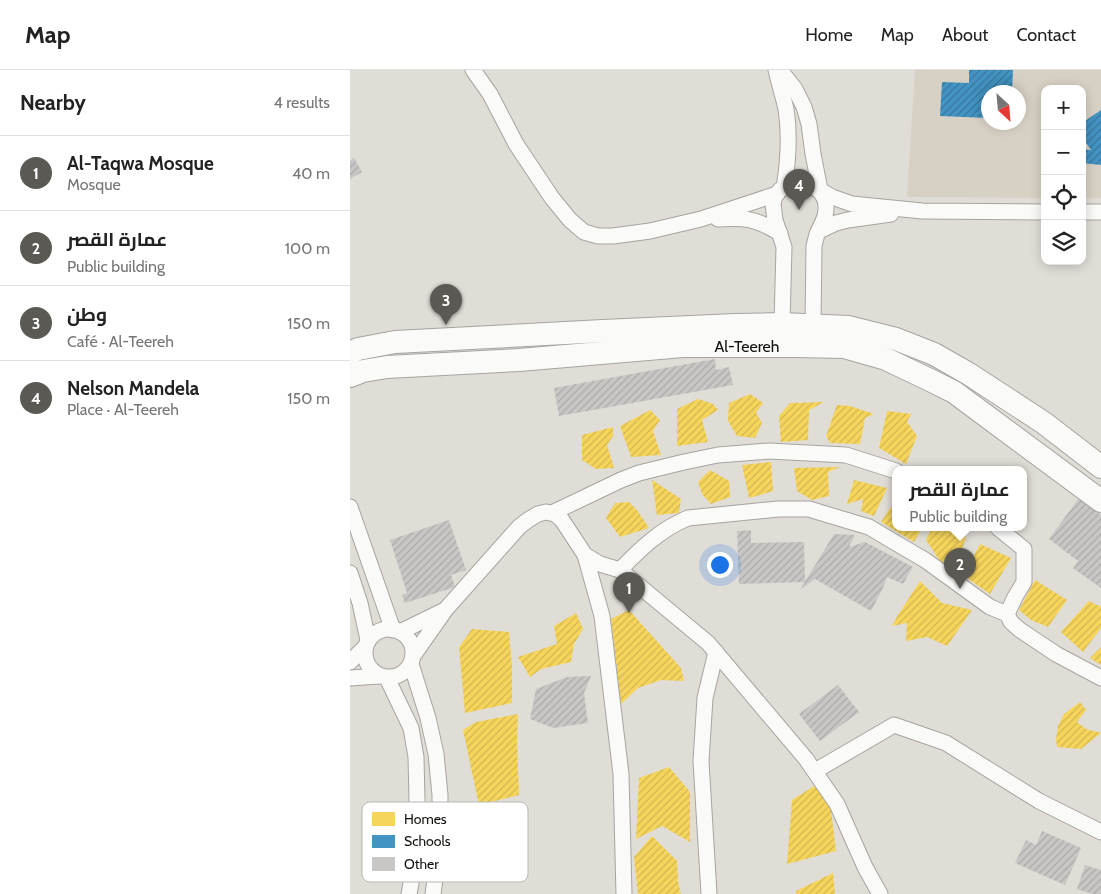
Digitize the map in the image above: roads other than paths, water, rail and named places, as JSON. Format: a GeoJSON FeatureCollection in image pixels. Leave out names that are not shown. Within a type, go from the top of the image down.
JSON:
{"type":"FeatureCollection","features":[{"type":"Feature","properties":{"kind":"main road","name":"Al-Teereh"},"geometry":{"type":"LineString","coordinates":[[350,353],[358,349],[394,342],[735,324],[848,327],[896,339],[934,354],[969,374],[1044,423],[1101,467]]}},
{"type":"Feature","properties":{"kind":"main road","name":"Al-Teereh"},"geometry":{"type":"LineString","coordinates":[[350,376],[386,366],[519,360],[683,346],[844,347],[886,360],[954,392],[1101,501]]}},
{"type":"Feature","properties":{"kind":"street"},"geometry":{"type":"LineString","coordinates":[[473,70],[490,94],[516,144],[552,198],[570,220],[584,232],[598,236],[614,236],[650,231],[701,219],[780,191],[796,183],[804,183],[832,197],[852,204],[922,211],[1041,212]]}},
{"type":"Feature","properties":{"kind":"street"},"geometry":{"type":"LineString","coordinates":[[776,70],[786,109],[787,168],[780,191],[775,196],[773,204],[784,247],[782,324],[796,346],[813,326],[814,246],[826,207],[820,190],[813,154],[810,124],[795,89],[780,70]]}},
{"type":"Feature","properties":{"kind":"street"},"geometry":{"type":"LineString","coordinates":[[819,232],[836,223],[854,219],[922,211]]}},
{"type":"Feature","properties":{"kind":"street"},"geometry":{"type":"LineString","coordinates":[[1086,212],[1101,212]]}},
{"type":"Feature","properties":{"kind":"street"},"geometry":{"type":"LineString","coordinates":[[701,219],[737,218],[754,220],[780,233]]}},
{"type":"Feature","properties":{"kind":"street"},"geometry":{"type":"LineString","coordinates":[[552,513],[630,476],[718,455],[769,451],[846,454],[892,470]]}},
{"type":"Feature","properties":{"kind":"street"},"geometry":{"type":"LineString","coordinates":[[350,507],[397,631]]}},
{"type":"Feature","properties":{"kind":"street"},"geometry":{"type":"LineString","coordinates":[[620,570],[639,550],[663,531],[688,518],[778,509],[809,509],[869,527],[925,560],[990,607],[1007,614],[1011,622],[1034,640],[1101,678]]}},
{"type":"Feature","properties":{"kind":"street"},"geometry":{"type":"LineString","coordinates":[[350,678],[399,676],[406,671],[446,609],[519,527],[538,514],[546,512],[555,514],[562,520],[584,555],[602,616],[621,774],[624,894]]}},
{"type":"Feature","properties":{"kind":"street"},"geometry":{"type":"LineString","coordinates":[[1002,531],[1024,549],[1024,582],[1007,614]]}},
{"type":"Feature","properties":{"kind":"street"},"geometry":{"type":"LineString","coordinates":[[584,555],[600,564],[620,570],[708,643],[716,652],[815,771],[837,804],[865,867],[880,894]]}},
{"type":"Feature","properties":{"kind":"street"},"geometry":{"type":"LineString","coordinates":[[350,573],[360,603],[366,644],[364,655],[366,663],[370,670],[384,677],[411,728],[416,757],[417,802]]}},
{"type":"Feature","properties":{"kind":"street"},"geometry":{"type":"LineString","coordinates":[[397,631],[446,609]]}},
{"type":"Feature","properties":{"kind":"street"},"geometry":{"type":"LineString","coordinates":[[350,662],[373,634],[380,630],[397,631],[404,634],[409,640],[413,648],[412,660],[436,754],[440,802]]}},
{"type":"Feature","properties":{"kind":"street"},"geometry":{"type":"LineString","coordinates":[[709,894],[701,761],[705,698],[716,652]]}},
{"type":"Feature","properties":{"kind":"street"},"geometry":{"type":"LineString","coordinates":[[815,771],[894,725],[946,743],[1038,801],[1101,832]]}},
{"type":"Feature","properties":{"kind":"street"},"geometry":{"type":"LineString","coordinates":[[865,867],[872,894]]}},
{"type":"Feature","properties":{"kind":"place","name":"Nelson Mandela"},"geometry":{"type":"Point","coordinates":[799,210]}},
{"type":"Feature","properties":{"kind":"place","name":"وطن"},"geometry":{"type":"Point","coordinates":[446,325]}},
{"type":"Feature","properties":{"kind":"place","name":"عمارة القصر"},"geometry":{"type":"Point","coordinates":[960,589]}},
{"type":"Feature","properties":{"kind":"place","name":"Al-Taqwa Mosque"},"geometry":{"type":"Point","coordinates":[629,613]}}]}
